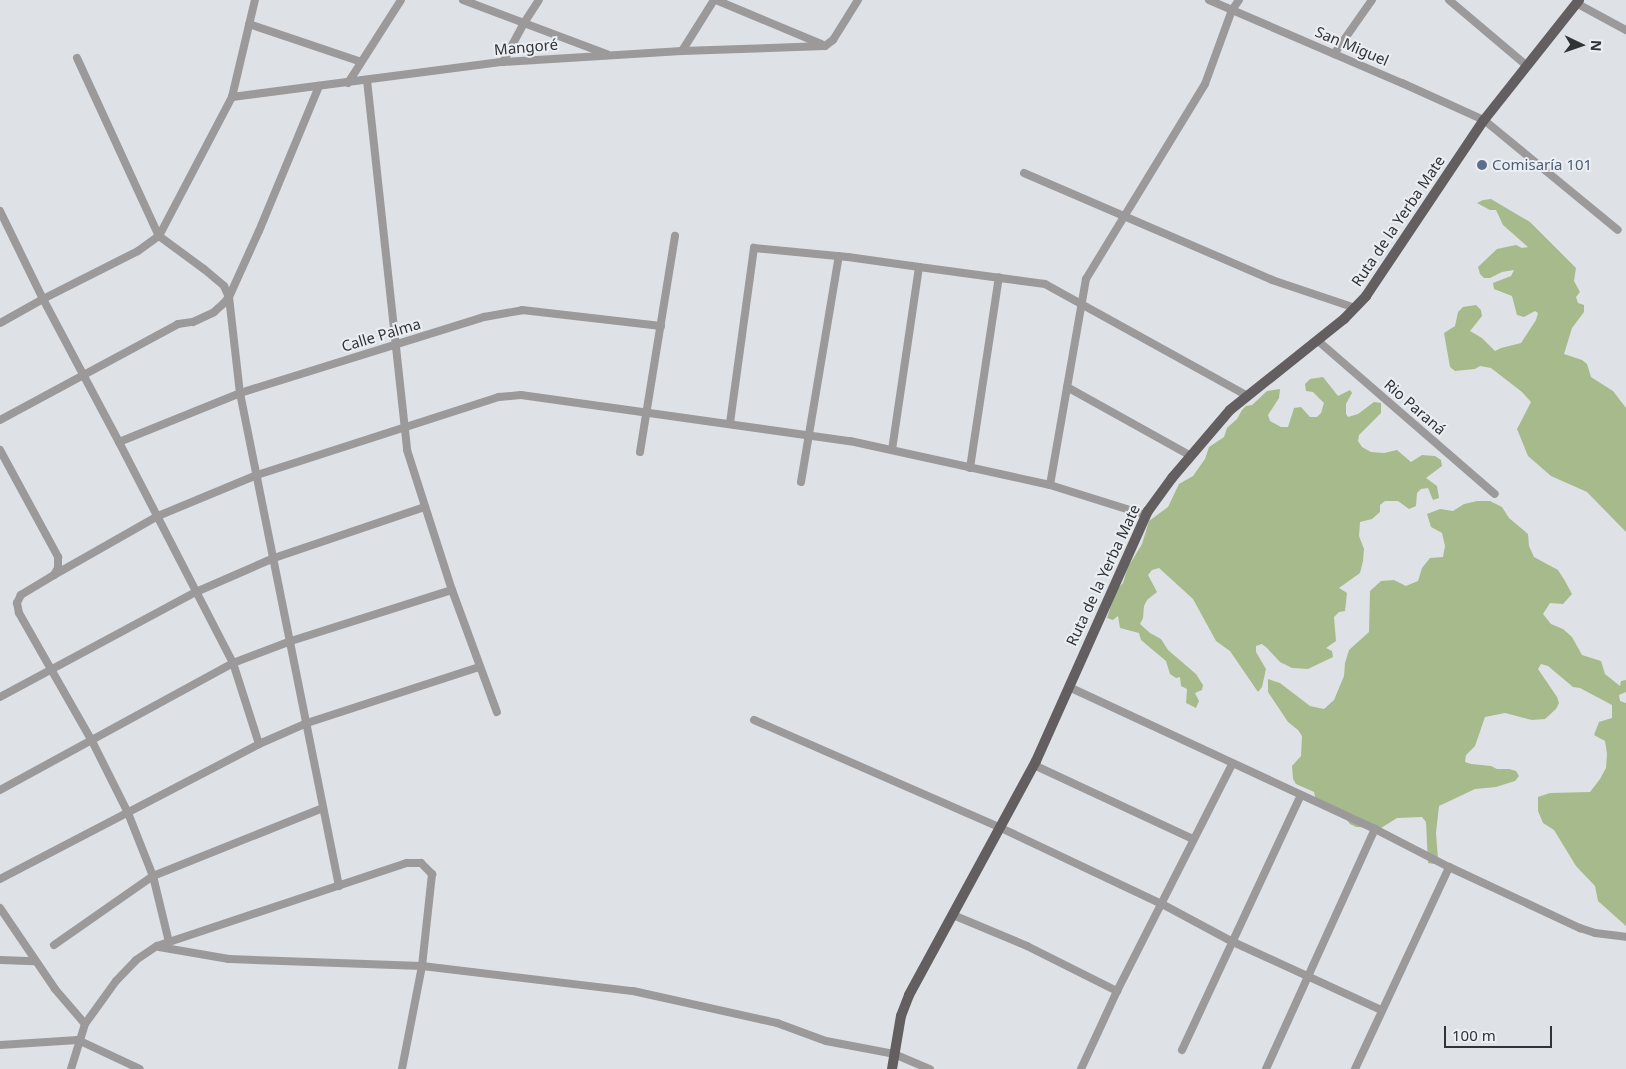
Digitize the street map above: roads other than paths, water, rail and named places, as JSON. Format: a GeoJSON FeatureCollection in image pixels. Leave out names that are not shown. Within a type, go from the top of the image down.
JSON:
{"type":"FeatureCollection","features":[{"type":"Feature","properties":{"kind":"main road","name":"Ruta de la Yerba Mate"},"geometry":{"type":"LineString","coordinates":[[892,1069],[902,1016],[909,995],[1034,765],[1146,515],[1160,493],[1230,410],[1246,395],[1355,308],[1380,278],[1484,120],[1577,2]]}},
{"type":"Feature","properties":{"kind":"street"},"geometry":{"type":"LineString","coordinates":[[0,323],[138,251],[159,236],[232,97],[255,0]]}},
{"type":"Feature","properties":{"kind":"street"},"geometry":{"type":"LineString","coordinates":[[348,83],[402,0]]}},
{"type":"Feature","properties":{"kind":"street"},"geometry":{"type":"LineString","coordinates":[[463,0],[610,55]]}},
{"type":"Feature","properties":{"kind":"street"},"geometry":{"type":"LineString","coordinates":[[503,62],[539,0]]}},
{"type":"Feature","properties":{"kind":"street"},"geometry":{"type":"LineString","coordinates":[[682,51],[715,0],[825,46],[833,40],[858,0]]}},
{"type":"Feature","properties":{"kind":"street","name":"San Miguel"},"geometry":{"type":"LineString","coordinates":[[1208,0],[1484,120],[1618,230]]}},
{"type":"Feature","properties":{"kind":"street"},"geometry":{"type":"LineString","coordinates":[[1050,485],[1086,279],[1205,84],[1232,10],[1239,0]]}},
{"type":"Feature","properties":{"kind":"street"},"geometry":{"type":"LineString","coordinates":[[1334,54],[1372,0]]}},
{"type":"Feature","properties":{"kind":"street"},"geometry":{"type":"LineString","coordinates":[[1448,0],[1526,65]]}},
{"type":"Feature","properties":{"kind":"street"},"geometry":{"type":"LineString","coordinates":[[1577,2],[1626,30]]}},
{"type":"Feature","properties":{"kind":"street"},"geometry":{"type":"LineString","coordinates":[[249,24],[361,62]]}},
{"type":"Feature","properties":{"kind":"street","name":"Mangoré"},"geometry":{"type":"LineString","coordinates":[[232,97],[503,62],[682,51],[825,46]]}},
{"type":"Feature","properties":{"kind":"street"},"geometry":{"type":"LineString","coordinates":[[77,58],[159,236],[224,286],[229,297],[240,393],[339,886]]}},
{"type":"Feature","properties":{"kind":"street"},"geometry":{"type":"LineString","coordinates":[[367,80],[407,450],[452,590],[497,712]]}},
{"type":"Feature","properties":{"kind":"street"},"geometry":{"type":"LineString","coordinates":[[0,420],[178,324],[193,322],[214,312],[229,297],[320,86]]}},
{"type":"Feature","properties":{"kind":"street"},"geometry":{"type":"LineString","coordinates":[[1024,173],[1272,280],[1355,308]]}},
{"type":"Feature","properties":{"kind":"street"},"geometry":{"type":"LineString","coordinates":[[0,211],[43,300],[158,516],[233,663],[259,744]]}},
{"type":"Feature","properties":{"kind":"street"},"geometry":{"type":"LineString","coordinates":[[0,232],[8,228]]}},
{"type":"Feature","properties":{"kind":"street"},"geometry":{"type":"LineString","coordinates":[[640,452],[675,236]]}},
{"type":"Feature","properties":{"kind":"street"},"geometry":{"type":"LineString","coordinates":[[730,423],[754,248],[839,256],[1045,284],[1246,395]]}},
{"type":"Feature","properties":{"kind":"street"},"geometry":{"type":"LineString","coordinates":[[802,482],[839,256]]}},
{"type":"Feature","properties":{"kind":"street"},"geometry":{"type":"LineString","coordinates":[[892,450],[919,267]]}},
{"type":"Feature","properties":{"kind":"street"},"geometry":{"type":"LineString","coordinates":[[970,468],[999,278]]}},
{"type":"Feature","properties":{"kind":"street","name":"Calle Palma"},"geometry":{"type":"LineString","coordinates":[[119,442],[240,393],[484,317],[522,310],[661,326]]}},
{"type":"Feature","properties":{"kind":"street","name":"Rio Paraná"},"geometry":{"type":"LineString","coordinates":[[1317,340],[1495,494]]}},
{"type":"Feature","properties":{"kind":"street"},"geometry":{"type":"LineString","coordinates":[[1068,387],[1191,456]]}},
{"type":"Feature","properties":{"kind":"street"},"geometry":{"type":"LineString","coordinates":[[169,942],[153,876],[128,813],[91,739],[19,613],[17,604],[21,595],[158,516],[257,475],[404,426],[499,397],[521,395],[730,423],[892,450],[1050,485],[1146,515]]}},
{"type":"Feature","properties":{"kind":"street"},"geometry":{"type":"LineString","coordinates":[[0,450],[58,557],[58,568],[54,575]]}},
{"type":"Feature","properties":{"kind":"street"},"geometry":{"type":"LineString","coordinates":[[0,697],[196,592],[274,558],[425,507]]}},
{"type":"Feature","properties":{"kind":"street"},"geometry":{"type":"LineString","coordinates":[[0,790],[233,663],[291,641],[452,590]]}},
{"type":"Feature","properties":{"kind":"street"},"geometry":{"type":"LineString","coordinates":[[0,879],[259,744],[306,723],[479,667]]}},
{"type":"Feature","properties":{"kind":"street"},"geometry":{"type":"LineString","coordinates":[[1069,687],[1375,829],[1449,867],[1580,928],[1595,933],[1626,937]]}},
{"type":"Feature","properties":{"kind":"street"},"geometry":{"type":"LineString","coordinates":[[754,720],[1001,828],[1162,904],[1231,941],[1381,1010]]}},
{"type":"Feature","properties":{"kind":"street"},"geometry":{"type":"LineString","coordinates":[[1082,1069],[1117,991],[1232,764]]}},
{"type":"Feature","properties":{"kind":"street"},"geometry":{"type":"LineString","coordinates":[[1034,765],[1193,839]]}},
{"type":"Feature","properties":{"kind":"street"},"geometry":{"type":"LineString","coordinates":[[1182,1050],[1231,941],[1301,795]]}},
{"type":"Feature","properties":{"kind":"street"},"geometry":{"type":"LineString","coordinates":[[54,945],[153,876],[323,808]]}},
{"type":"Feature","properties":{"kind":"street"},"geometry":{"type":"LineString","coordinates":[[1266,1069],[1306,976],[1375,829]]}},
{"type":"Feature","properties":{"kind":"street"},"geometry":{"type":"LineString","coordinates":[[71,1069],[78,1040],[85,1024],[116,981],[136,960],[157,946],[407,863],[421,864],[432,874],[422,966],[402,1069]]}},
{"type":"Feature","properties":{"kind":"street"},"geometry":{"type":"LineString","coordinates":[[1354,1069],[1449,867]]}},
{"type":"Feature","properties":{"kind":"street"},"geometry":{"type":"LineString","coordinates":[[0,908],[55,989],[85,1024]]}},
{"type":"Feature","properties":{"kind":"street"},"geometry":{"type":"LineString","coordinates":[[953,915],[1028,946],[1117,991]]}},
{"type":"Feature","properties":{"kind":"street"},"geometry":{"type":"LineString","coordinates":[[157,946],[229,959],[422,966],[633,991],[777,1023],[826,1041],[894,1054],[930,1069]]}},
{"type":"Feature","properties":{"kind":"street"},"geometry":{"type":"LineString","coordinates":[[0,960],[35,961]]}},
{"type":"Feature","properties":{"kind":"street"},"geometry":{"type":"LineString","coordinates":[[0,1046],[78,1040],[140,1069]]}},
{"type":"Feature","properties":{"kind":"place","name":"Comisaría 101"},"geometry":{"type":"Point","coordinates":[1482,165]}}]}
